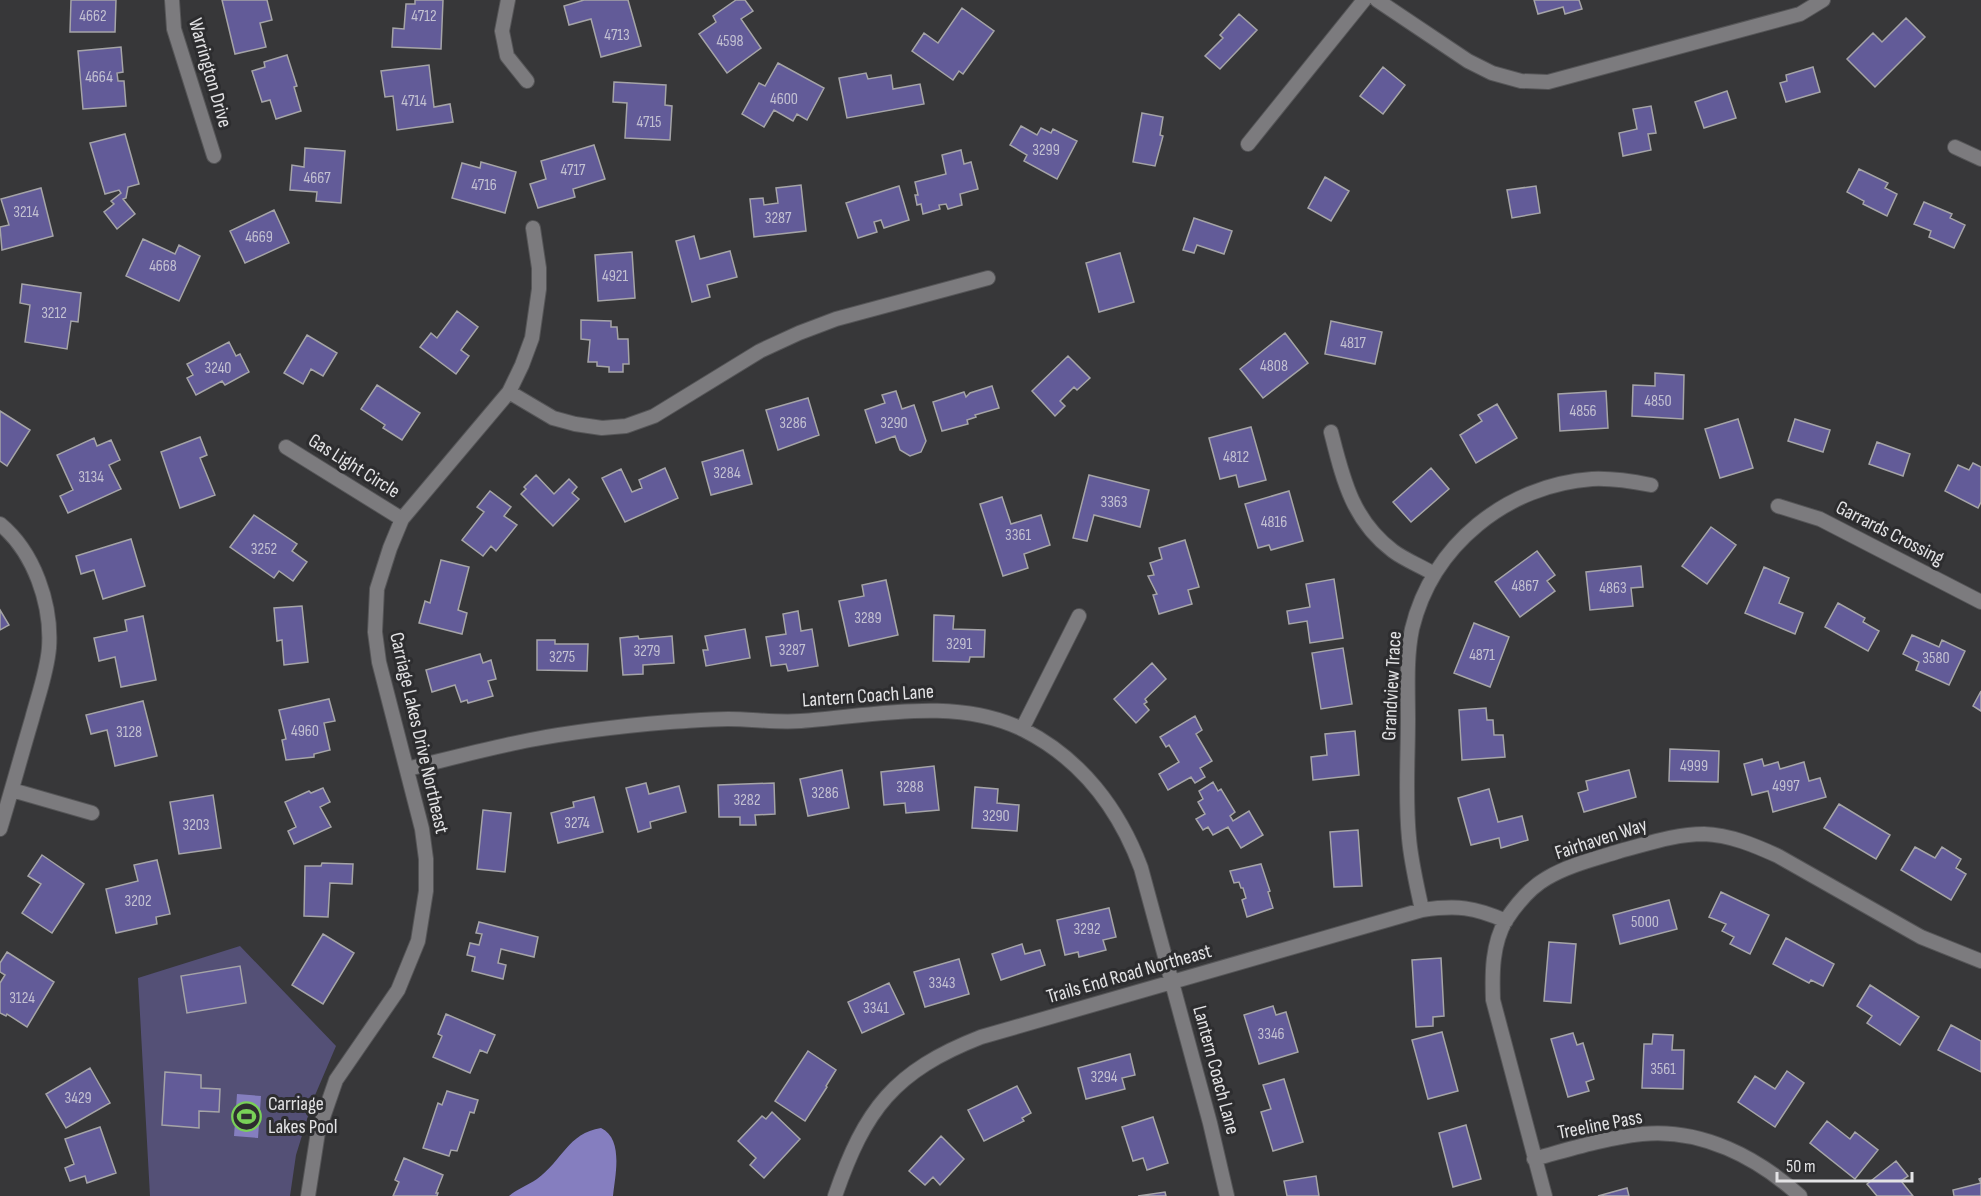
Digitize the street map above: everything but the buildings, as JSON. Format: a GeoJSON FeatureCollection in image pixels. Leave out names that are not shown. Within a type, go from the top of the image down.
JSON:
{"type":"FeatureCollection","features":[{"type":"Feature","properties":{"kind":"street","name":"Warrington Drive"},"geometry":{"type":"LineString","coordinates":[[172,0],[174,29],[214,156]]}},
{"type":"Feature","properties":{"kind":"street"},"geometry":{"type":"LineString","coordinates":[[508,0],[502,31],[507,56],[526,81]]}},
{"type":"Feature","properties":{"kind":"street"},"geometry":{"type":"LineString","coordinates":[[1248,144],[1364,0]]}},
{"type":"Feature","properties":{"kind":"street"},"geometry":{"type":"LineString","coordinates":[[1377,0],[1468,61],[1492,73],[1521,81],[1548,82],[1800,14],[1823,0]]}},
{"type":"Feature","properties":{"kind":"street"},"geometry":{"type":"LineString","coordinates":[[1955,147],[1981,159]]}},
{"type":"Feature","properties":{"kind":"street","name":"Carriage Lakes Drive Northeast"},"geometry":{"type":"LineString","coordinates":[[308,1196],[318,1132],[336,1080],[398,990],[418,941],[426,891],[426,859],[422,829],[379,662],[375,632],[377,589],[402,519],[509,392],[532,338],[537,312],[539,268],[533,228]]}},
{"type":"Feature","properties":{"kind":"street"},"geometry":{"type":"LineString","coordinates":[[509,392],[553,418],[602,428],[626,426],[654,416],[760,351],[798,333],[836,319],[988,278]]}},
{"type":"Feature","properties":{"kind":"street"},"geometry":{"type":"LineString","coordinates":[[1331,432],[1353,505],[1367,527],[1395,552],[1434,574]]}},
{"type":"Feature","properties":{"kind":"street","name":"Gas Light Circle"},"geometry":{"type":"LineString","coordinates":[[286,447],[402,519]]}},
{"type":"Feature","properties":{"kind":"street","name":"Grandview Trace"},"geometry":{"type":"LineString","coordinates":[[1422,909],[1409,837],[1408,663],[1412,629],[1434,574],[1475,526],[1494,511],[1529,494],[1561,484],[1592,479],[1622,479],[1651,485]]}},
{"type":"Feature","properties":{"kind":"street","name":"Garrards Crossing"},"geometry":{"type":"LineString","coordinates":[[1778,506],[1828,524],[1981,602]]}},
{"type":"Feature","properties":{"kind":"street"},"geometry":{"type":"LineString","coordinates":[[0,524],[17,542],[36,574],[46,608],[49,631],[45,667],[0,829]]}},
{"type":"Feature","properties":{"kind":"street"},"geometry":{"type":"LineString","coordinates":[[1022,729],[1079,616]]}},
{"type":"Feature","properties":{"kind":"street","name":"Lantern Coach Lane"},"geometry":{"type":"LineString","coordinates":[[407,769],[529,740],[574,732],[672,722],[727,719],[797,721],[903,710],[947,711],[974,715],[1022,729],[1049,745],[1074,764],[1115,812],[1130,839],[1141,868],[1172,982],[1227,1196]]}},
{"type":"Feature","properties":{"kind":"street"},"geometry":{"type":"LineString","coordinates":[[12,790],[92,813]]}},
{"type":"Feature","properties":{"kind":"street","name":"Fairhaven Way"},"geometry":{"type":"LineString","coordinates":[[1545,1196],[1493,1000],[1492,972],[1495,954],[1506,921],[1523,898],[1545,879],[1574,865],[1666,838],[1703,834],[1730,838],[1778,856],[1921,937],[1981,961]]}},
{"type":"Feature","properties":{"kind":"street","name":"Trails End Road Northeast"},"geometry":{"type":"LineString","coordinates":[[835,1196],[855,1143],[867,1121],[886,1096],[903,1079],[926,1062],[950,1049],[1422,909],[1448,906],[1467,907],[1482,910],[1506,921]]}},
{"type":"Feature","properties":{"kind":"street","name":"Treeline Pass"},"geometry":{"type":"LineString","coordinates":[[1534,1159],[1610,1139],[1645,1134],[1679,1135],[1714,1142],[1745,1155],[1800,1196]]}},
{"type":"Feature","properties":{"kind":"shaded area"},"geometry":{"type":"Polygon","coordinates":[[[240,946],[336,1046],[313,1100],[296,1155],[290,1196],[150,1196],[138,978],[240,946]]]}},
{"type":"Feature","properties":{"kind":"shaded area","name":"Carriage Lakes Pool"},"geometry":{"type":"Polygon","coordinates":[[[237,1094],[261,1096],[258,1138],[234,1136],[237,1094]]]}},
{"type":"Feature","properties":{"kind":"shaded area"},"geometry":{"type":"Polygon","coordinates":[[[601,1128],[613,1140],[615,1149],[616,1169],[613,1196],[509,1196],[546,1172],[581,1136],[601,1128]]]}},
{"type":"Feature","properties":{"kind":"place","name":"Carriage Lakes Pool"},"geometry":{"type":"Point","coordinates":[247,1116]}}]}
